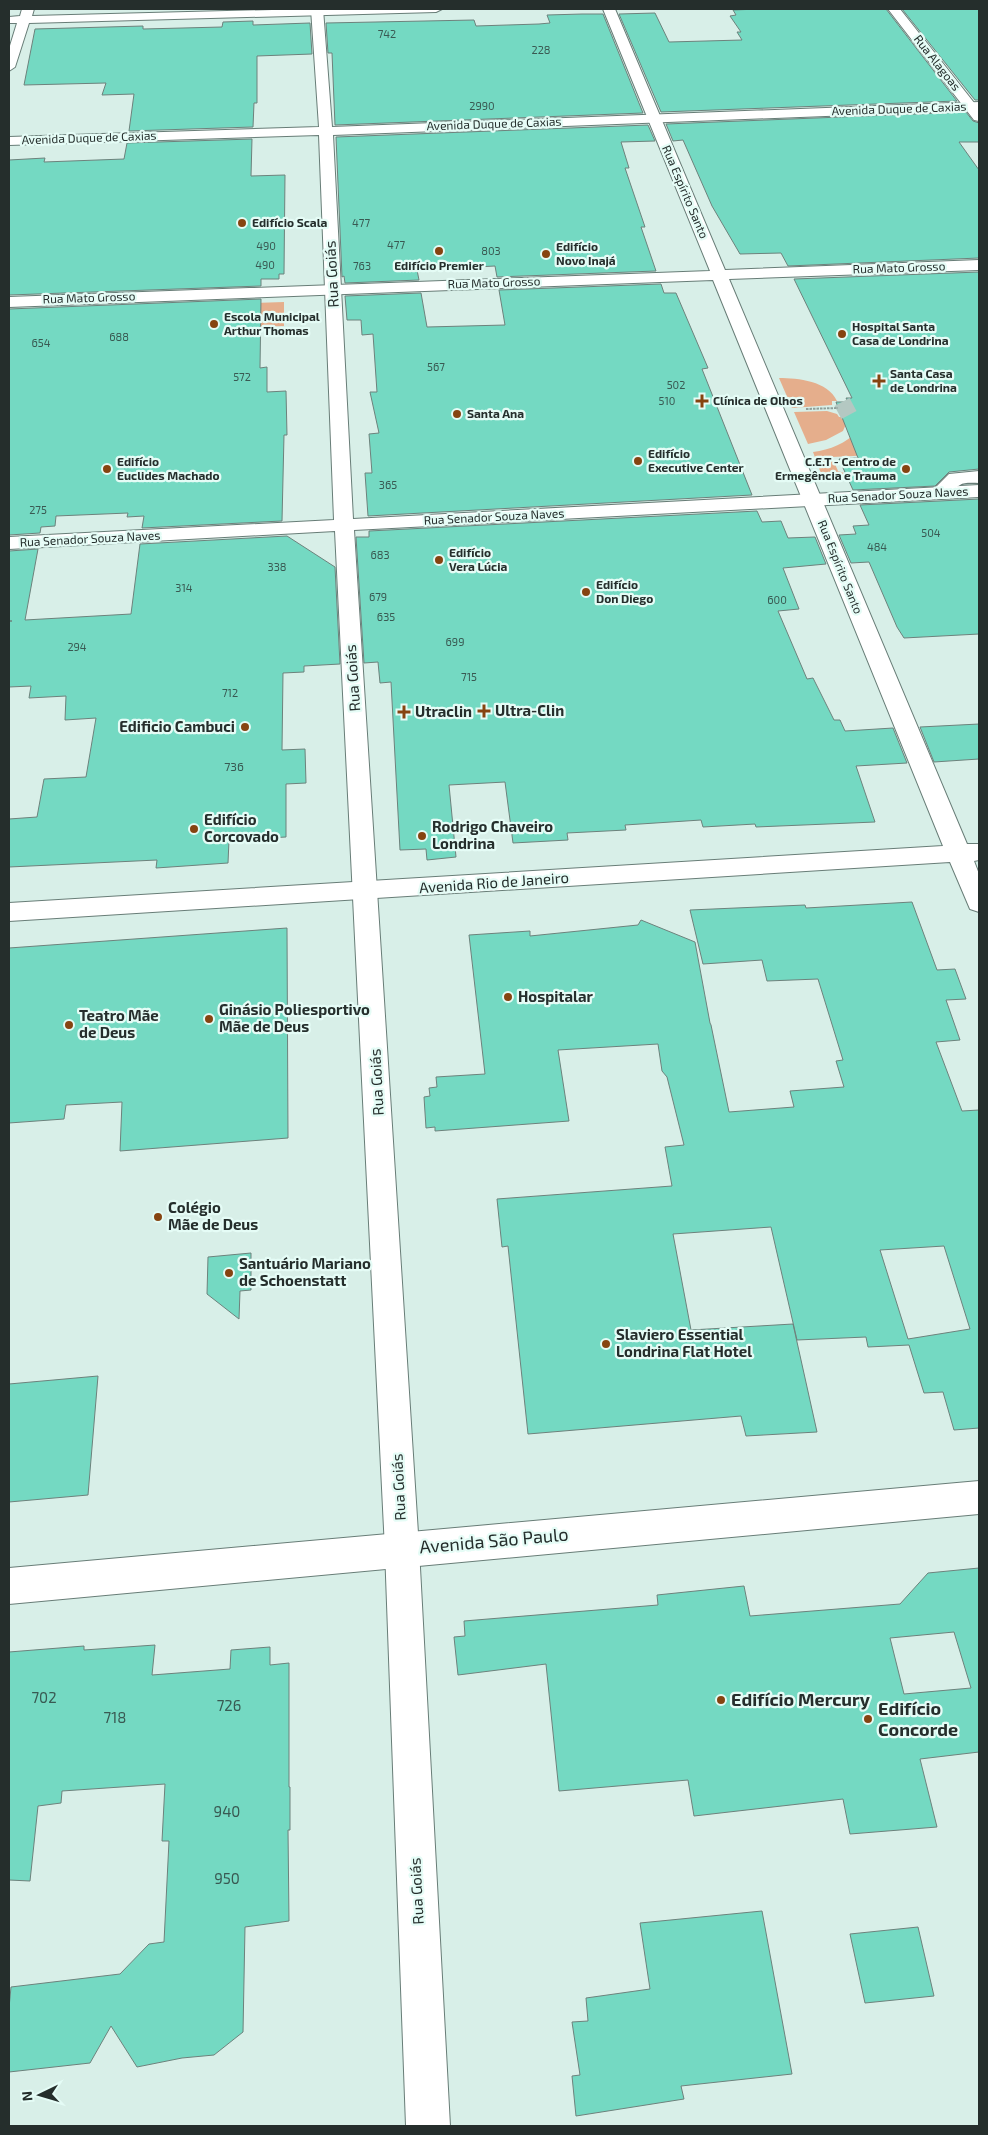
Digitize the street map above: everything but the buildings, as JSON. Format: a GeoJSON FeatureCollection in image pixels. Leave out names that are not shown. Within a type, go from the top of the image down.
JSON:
{"type":"FeatureCollection","features":[{"type":"Feature","properties":{"kind":"street"},"geometry":{"type":"LineString","coordinates":[[9,20],[26,14],[436,9]]}},
{"type":"Feature","properties":{"kind":"street","name":"Rua Espírito Santo"},"geometry":{"type":"LineString","coordinates":[[609,9],[812,500],[969,852],[979,903]]}},
{"type":"Feature","properties":{"kind":"street","name":"Rua Alagoas"},"geometry":{"type":"LineString","coordinates":[[894,9],[976,110]]}},
{"type":"Feature","properties":{"kind":"street","name":"Rua Goiás"},"geometry":{"type":"LineString","coordinates":[[317,11],[326,131],[344,526],[402,1550],[428,2126]]}},
{"type":"Feature","properties":{"kind":"street"},"geometry":{"type":"LineString","coordinates":[[9,67],[26,14]]}},
{"type":"Feature","properties":{"kind":"street","name":"Avenida Duque de Caxias"},"geometry":{"type":"LineString","coordinates":[[9,141],[326,131],[654,117],[976,110]]}},
{"type":"Feature","properties":{"kind":"street","name":"Rua Mato Grosso"},"geometry":{"type":"LineString","coordinates":[[9,302],[979,265]]}},
{"type":"Feature","properties":{"kind":"street"},"geometry":{"type":"LineString","coordinates":[[939,493],[956,478],[979,477]]}},
{"type":"Feature","properties":{"kind":"street","name":"Rua Senador Souza Naves"},"geometry":{"type":"LineString","coordinates":[[9,543],[979,491]]}},
{"type":"Feature","properties":{"kind":"street","name":"Avenida Rio de Janeiro"},"geometry":{"type":"LineString","coordinates":[[9,912],[969,852]]}},
{"type":"Feature","properties":{"kind":"street","name":"Avenida São Paulo"},"geometry":{"type":"LineString","coordinates":[[9,1586],[979,1497]]}},
{"type":"Feature","properties":{"kind":"shaded area"},"geometry":{"type":"Polygon","coordinates":[[[284,302],[284,326],[223,328],[224,304],[284,302]]]}},
{"type":"Feature","properties":{"kind":"shaded area"},"geometry":{"type":"Polygon","coordinates":[[[779,378],[803,380],[820,385],[833,394],[837,401],[832,401],[832,405],[792,408],[779,378]]]}},
{"type":"Feature","properties":{"kind":"shaded area"},"geometry":{"type":"Polygon","coordinates":[[[827,411],[837,414],[839,417],[844,417],[846,424],[843,431],[826,440],[808,444],[794,412],[827,411]]]}},
{"type":"Feature","properties":{"kind":"shaded area"},"geometry":{"type":"Polygon","coordinates":[[[858,431],[874,455],[832,457],[838,471],[844,473],[846,477],[823,479],[813,452],[826,450],[837,445],[858,431]]]}},
{"type":"Feature","properties":{"kind":"tunnel"},"geometry":{"type":"LineString","coordinates":[[842,402],[849,415]]}},
{"type":"Feature","properties":{"kind":"place","name":"Edifício Scala"},"geometry":{"type":"Point","coordinates":[242,223]}},
{"type":"Feature","properties":{"kind":"place","name":"Edifício Premier"},"geometry":{"type":"Point","coordinates":[439,251]}},
{"type":"Feature","properties":{"kind":"place","name":"Edifício Novo Inajá"},"geometry":{"type":"Point","coordinates":[546,254]}},
{"type":"Feature","properties":{"kind":"place","name":"Escola Municipal Arthur Thomas"},"geometry":{"type":"Point","coordinates":[214,324]}},
{"type":"Feature","properties":{"kind":"place","name":"Hospital Santa Casa de Londrina"},"geometry":{"type":"Point","coordinates":[842,334]}},
{"type":"Feature","properties":{"kind":"place","name":"Santa Casa de Londrina"},"geometry":{"type":"Point","coordinates":[879,381]}},
{"type":"Feature","properties":{"kind":"place","name":"Clínica de Olhos"},"geometry":{"type":"Point","coordinates":[702,401]}},
{"type":"Feature","properties":{"kind":"place","name":"Santa Ana"},"geometry":{"type":"Point","coordinates":[457,414]}},
{"type":"Feature","properties":{"kind":"place","name":"Edifício Executive Center"},"geometry":{"type":"Point","coordinates":[638,461]}},
{"type":"Feature","properties":{"kind":"place","name":"Edifício Euclides Machado"},"geometry":{"type":"Point","coordinates":[107,469]}},
{"type":"Feature","properties":{"kind":"place","name":"C.E.T - Centro de Ermegência e Trauma"},"geometry":{"type":"Point","coordinates":[906,469]}},
{"type":"Feature","properties":{"kind":"place","name":"Edifício Vera Lúcia"},"geometry":{"type":"Point","coordinates":[439,560]}},
{"type":"Feature","properties":{"kind":"place","name":"Edifício Don Diego"},"geometry":{"type":"Point","coordinates":[586,592]}},
{"type":"Feature","properties":{"kind":"place","name":"Ultra-Clin"},"geometry":{"type":"Point","coordinates":[484,711]}},
{"type":"Feature","properties":{"kind":"place","name":"Utraclin"},"geometry":{"type":"Point","coordinates":[404,712]}},
{"type":"Feature","properties":{"kind":"place","name":"Edificio Cambuci"},"geometry":{"type":"Point","coordinates":[245,727]}},
{"type":"Feature","properties":{"kind":"place","name":"Edifício Corcovado"},"geometry":{"type":"Point","coordinates":[194,829]}},
{"type":"Feature","properties":{"kind":"place","name":"Rodrigo Chaveiro Londrina"},"geometry":{"type":"Point","coordinates":[422,836]}},
{"type":"Feature","properties":{"kind":"place","name":"Hospitalar"},"geometry":{"type":"Point","coordinates":[508,997]}},
{"type":"Feature","properties":{"kind":"place","name":"Ginásio Poliesportivo Mãe de Deus"},"geometry":{"type":"Point","coordinates":[209,1019]}},
{"type":"Feature","properties":{"kind":"place","name":"Teatro Mãe de Deus"},"geometry":{"type":"Point","coordinates":[69,1025]}},
{"type":"Feature","properties":{"kind":"place","name":"Colégio Mãe de Deus"},"geometry":{"type":"Point","coordinates":[158,1217]}},
{"type":"Feature","properties":{"kind":"place","name":"Santuário Mariano de Schoenstatt"},"geometry":{"type":"Point","coordinates":[229,1273]}},
{"type":"Feature","properties":{"kind":"place","name":"Slaviero Essential Londrina Flat Hotel"},"geometry":{"type":"Point","coordinates":[606,1344]}},
{"type":"Feature","properties":{"kind":"place","name":"Edifício Mercury"},"geometry":{"type":"Point","coordinates":[721,1700]}},
{"type":"Feature","properties":{"kind":"place","name":"Edifício Concorde"},"geometry":{"type":"Point","coordinates":[868,1719]}}]}
